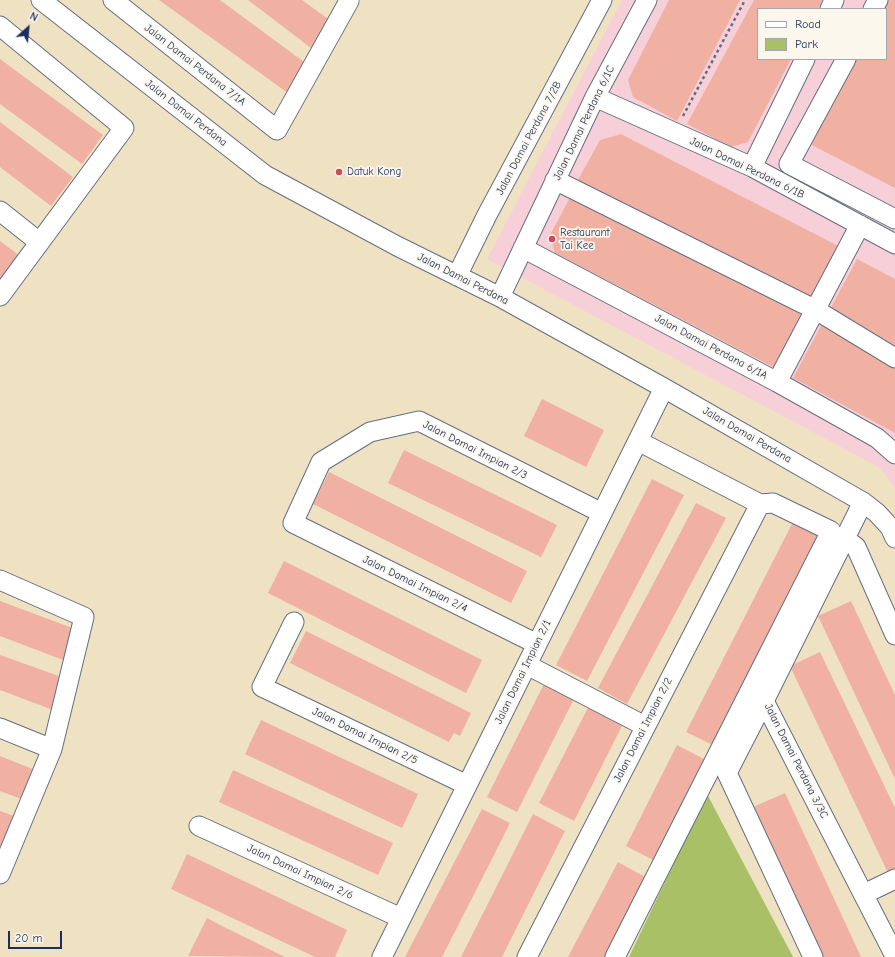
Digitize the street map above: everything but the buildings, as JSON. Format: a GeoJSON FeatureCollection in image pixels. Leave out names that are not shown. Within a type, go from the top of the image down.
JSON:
{"type":"FeatureCollection","features":[{"type":"Feature","properties":{"kind":"street","name":"Jalan Damai Perdana"},"geometry":{"type":"LineString","coordinates":[[42,0],[265,175],[500,297],[664,388],[863,502],[877,513],[890,527],[895,538]]}},
{"type":"Feature","properties":{"kind":"street","name":"Jalan Damai Perdana 7/2B"},"geometry":{"type":"LineString","coordinates":[[457,276],[487,215],[602,0]]}},
{"type":"Feature","properties":{"kind":"street","name":"Jalan Damai Perdana 6/1C"},"geometry":{"type":"LineString","coordinates":[[500,297],[595,97],[647,0]]}},
{"type":"Feature","properties":{"kind":"street","name":"Jalan Damai Perdana 7/1A"},"geometry":{"type":"LineString","coordinates":[[116,1],[277,130],[349,1]]}},
{"type":"Feature","properties":{"kind":"street"},"geometry":{"type":"LineString","coordinates":[[0,26],[124,128],[0,296]]}},
{"type":"Feature","properties":{"kind":"street"},"geometry":{"type":"LineString","coordinates":[[752,167],[805,60]]}},
{"type":"Feature","properties":{"kind":"street"},"geometry":{"type":"LineString","coordinates":[[845,60],[788,164],[895,219]]}},
{"type":"Feature","properties":{"kind":"street","name":"Jalan Damai Perdana 6/1B"},"geometry":{"type":"LineString","coordinates":[[595,97],[752,167],[895,244]]}},
{"type":"Feature","properties":{"kind":"street"},"geometry":{"type":"LineString","coordinates":[[555,180],[816,310],[895,358]]}},
{"type":"Feature","properties":{"kind":"street"},"geometry":{"type":"LineString","coordinates":[[0,211],[39,242]]}},
{"type":"Feature","properties":{"kind":"street"},"geometry":{"type":"LineString","coordinates":[[777,382],[860,225]]}},
{"type":"Feature","properties":{"kind":"street","name":"Jalan Damai Perdana 6/1A"},"geometry":{"type":"LineString","coordinates":[[523,248],[777,382],[877,438],[895,454]]}},
{"type":"Feature","properties":{"kind":"street","name":"Jalan Damai Impian 2/1"},"geometry":{"type":"LineString","coordinates":[[382,957],[664,388]]}},
{"type":"Feature","properties":{"kind":"street","name":"Jalan Damai Impian 2/3"},"geometry":{"type":"LineString","coordinates":[[293,523],[321,462],[370,432],[419,421],[602,513]]}},
{"type":"Feature","properties":{"kind":"street"},"geometry":{"type":"LineString","coordinates":[[615,957],[831,531],[773,503],[760,504],[638,441]]}},
{"type":"Feature","properties":{"kind":"street","name":"Jalan Damai Perdana 3/3C"},"geometry":{"type":"LineString","coordinates":[[863,502],[764,700],[895,956]]}},
{"type":"Feature","properties":{"kind":"street","name":"Jalan Damai Impian 2/2"},"geometry":{"type":"LineString","coordinates":[[528,957],[760,504]]}},
{"type":"Feature","properties":{"kind":"street","name":"Jalan Damai Impian 2/4"},"geometry":{"type":"LineString","coordinates":[[293,523],[537,644]]}},
{"type":"Feature","properties":{"kind":"street"},"geometry":{"type":"LineString","coordinates":[[844,538],[856,547],[895,635]]}},
{"type":"Feature","properties":{"kind":"street"},"geometry":{"type":"LineString","coordinates":[[0,580],[84,617],[52,749],[0,874]]}},
{"type":"Feature","properties":{"kind":"street","name":"Jalan Damai Impian 2/5"},"geometry":{"type":"LineString","coordinates":[[294,622],[262,687],[467,785]]}},
{"type":"Feature","properties":{"kind":"street"},"geometry":{"type":"LineString","coordinates":[[526,665],[645,726]]}},
{"type":"Feature","properties":{"kind":"street"},"geometry":{"type":"LineString","coordinates":[[764,700],[727,773],[813,957]]}},
{"type":"Feature","properties":{"kind":"street"},"geometry":{"type":"LineString","coordinates":[[0,728],[52,749]]}},
{"type":"Feature","properties":{"kind":"street","name":"Jalan Damai Impian 2/6"},"geometry":{"type":"LineString","coordinates":[[199,826],[401,918]]}},
{"type":"Feature","properties":{"kind":"street"},"geometry":{"type":"LineString","coordinates":[[864,894],[895,880]]}},
{"type":"Feature","properties":{"kind":"path"},"geometry":{"type":"LineString","coordinates":[[683,118],[746,0]]}},
{"type":"Feature","properties":{"kind":"shaded area"},"geometry":{"type":"Polygon","coordinates":[[[622,0],[895,0],[895,488],[879,467],[487,259],[622,0]]]}},
{"type":"Feature","properties":{"kind":"green space"},"geometry":{"type":"Polygon","coordinates":[[[707,794],[793,957],[629,957],[707,794]]]}},
{"type":"Feature","properties":{"kind":"place","name":"Datuk Kong"},"geometry":{"type":"Point","coordinates":[339,172]}},
{"type":"Feature","properties":{"kind":"place","name":"Restaurant Tai Kee"},"geometry":{"type":"Point","coordinates":[552,239]}}]}
